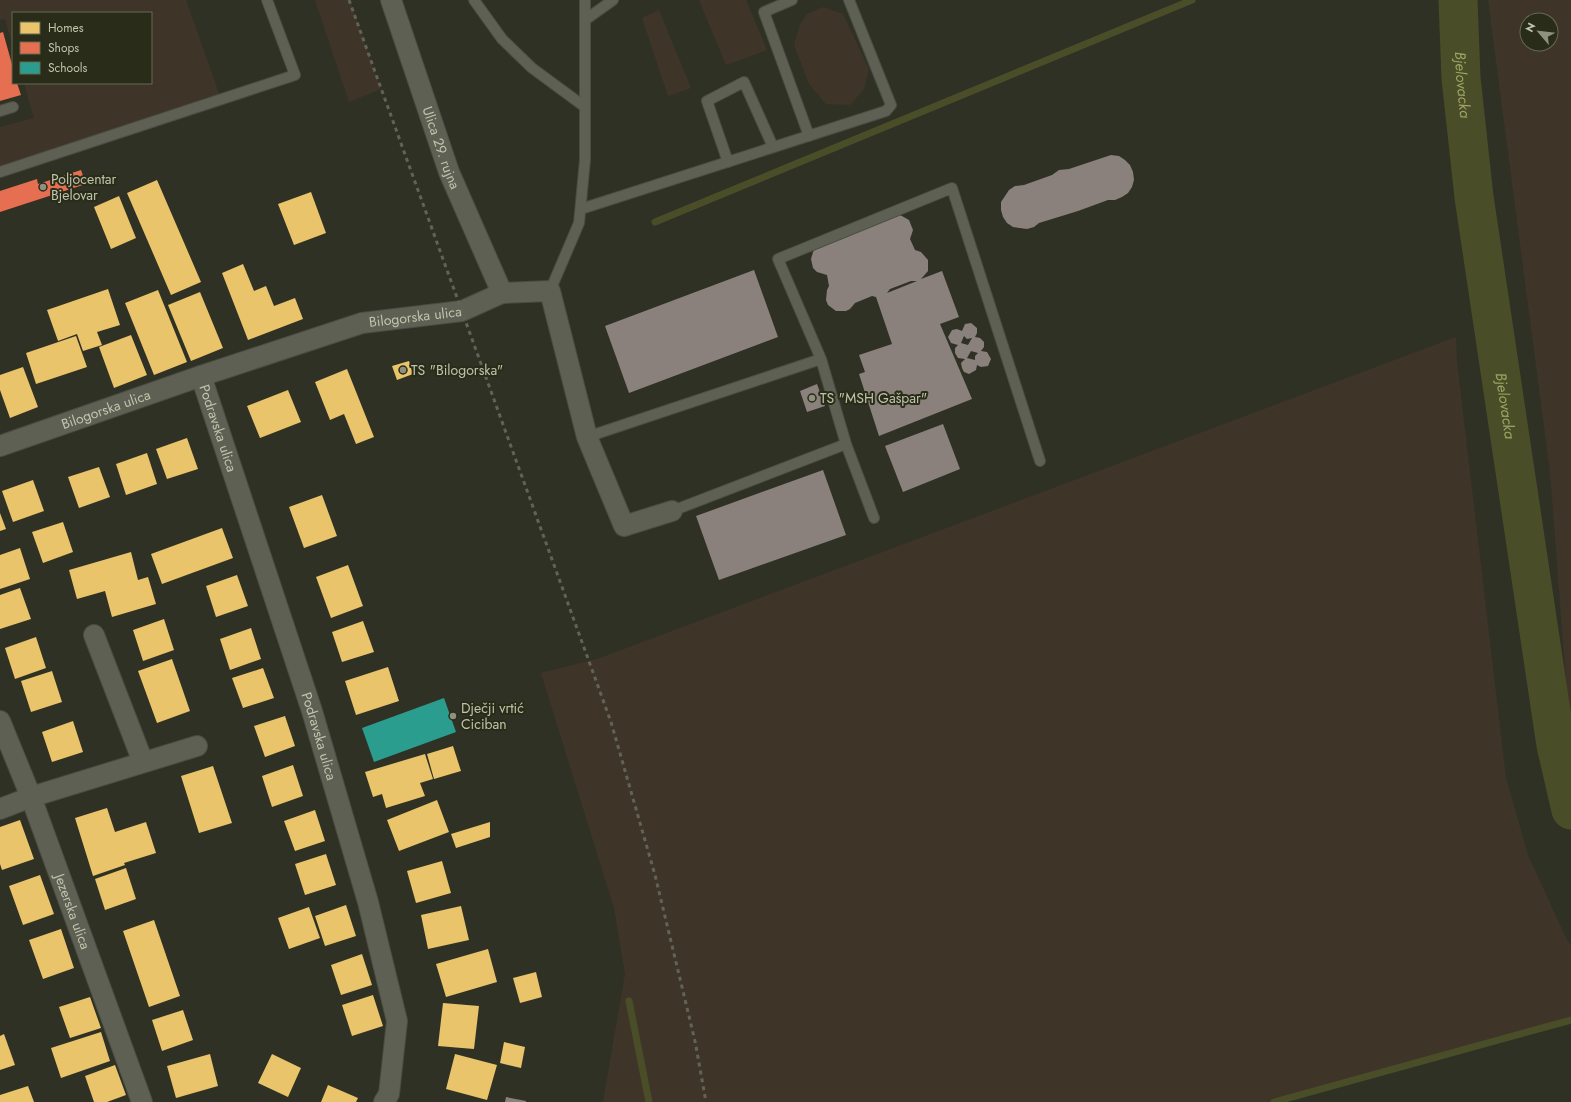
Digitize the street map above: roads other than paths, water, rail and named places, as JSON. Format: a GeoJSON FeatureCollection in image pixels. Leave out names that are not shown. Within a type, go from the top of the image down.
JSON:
{"type":"FeatureCollection","features":[{"type":"Feature","properties":{"kind":"street","name":"Ulica 29. rujna"},"geometry":{"type":"LineString","coordinates":[[391,0],[449,172],[502,293]]}},
{"type":"Feature","properties":{"kind":"street","name":"Bilogorska ulica"},"geometry":{"type":"LineString","coordinates":[[0,446],[201,376],[362,323],[462,311],[502,293],[550,291]]}},
{"type":"Feature","properties":{"kind":"street"},"geometry":{"type":"LineString","coordinates":[[550,291],[587,437],[624,526],[672,511]]}},
{"type":"Feature","properties":{"kind":"street","name":"Podravska ulica"},"geometry":{"type":"LineString","coordinates":[[201,376],[312,711],[368,902],[397,1021],[389,1094],[384,1102]]}},
{"type":"Feature","properties":{"kind":"street"},"geometry":{"type":"LineString","coordinates":[[94,635],[143,762]]}},
{"type":"Feature","properties":{"kind":"street","name":"Jezerska ulica"},"geometry":{"type":"LineString","coordinates":[[0,721],[31,797],[142,1102]]}},
{"type":"Feature","properties":{"kind":"street"},"geometry":{"type":"LineString","coordinates":[[0,809],[31,797],[197,746]]}},
{"type":"Feature","properties":{"kind":"lane"},"geometry":{"type":"LineString","coordinates":[[0,172],[295,75],[267,0]]}},
{"type":"Feature","properties":{"kind":"lane"},"geometry":{"type":"LineString","coordinates":[[474,0],[502,39],[532,68],[585,107]]}},
{"type":"Feature","properties":{"kind":"lane"},"geometry":{"type":"LineString","coordinates":[[550,291],[579,223],[581,209],[585,160],[585,0]]}},
{"type":"Feature","properties":{"kind":"lane"},"geometry":{"type":"LineString","coordinates":[[585,20],[613,0]]}},
{"type":"Feature","properties":{"kind":"lane"},"geometry":{"type":"LineString","coordinates":[[792,0],[764,12],[809,136]]}},
{"type":"Feature","properties":{"kind":"lane"},"geometry":{"type":"LineString","coordinates":[[581,209],[886,111],[891,105],[848,0]]}},
{"type":"Feature","properties":{"kind":"lane"},"geometry":{"type":"LineString","coordinates":[[728,162],[707,101],[744,82],[773,147]]}},
{"type":"Feature","properties":{"kind":"lane"},"geometry":{"type":"LineString","coordinates":[[0,111],[13,107]]}},
{"type":"Feature","properties":{"kind":"lane"},"geometry":{"type":"LineString","coordinates":[[874,518],[846,444],[821,360],[778,259],[952,188],[1040,461]]}},
{"type":"Feature","properties":{"kind":"lane"},"geometry":{"type":"LineString","coordinates":[[587,437],[821,360]]}},
{"type":"Feature","properties":{"kind":"lane"},"geometry":{"type":"LineString","coordinates":[[672,511],[846,444]]}},
{"type":"Feature","properties":{"kind":"waterway"},"geometry":{"type":"LineString","coordinates":[[655,222],[1192,0]]}},
{"type":"Feature","properties":{"kind":"waterway","name":"Bjelovacka"},"geometry":{"type":"LineString","coordinates":[[1458,0],[1461,78],[1474,197],[1556,745],[1571,810]]}},
{"type":"Feature","properties":{"kind":"waterway"},"geometry":{"type":"LineString","coordinates":[[629,1001],[649,1102]]}},
{"type":"Feature","properties":{"kind":"waterway"},"geometry":{"type":"LineString","coordinates":[[1274,1102],[1571,1020]]}},
{"type":"Feature","properties":{"kind":"railway"},"geometry":{"type":"LineString","coordinates":[[349,0],[611,722],[655,875],[695,1041],[706,1102]]}},
{"type":"Feature","properties":{"kind":"place","name":"Poljocentar Bjelovar"},"geometry":{"type":"Point","coordinates":[43,187]}},
{"type":"Feature","properties":{"kind":"place","name":"TS \"Bilogorska\""},"geometry":{"type":"Point","coordinates":[403,370]}},
{"type":"Feature","properties":{"kind":"place","name":"TS \"MSH Gašpar\""},"geometry":{"type":"Point","coordinates":[812,398]}},
{"type":"Feature","properties":{"kind":"place","name":"Dječji vrtić Ciciban"},"geometry":{"type":"Point","coordinates":[453,716]}}]}
